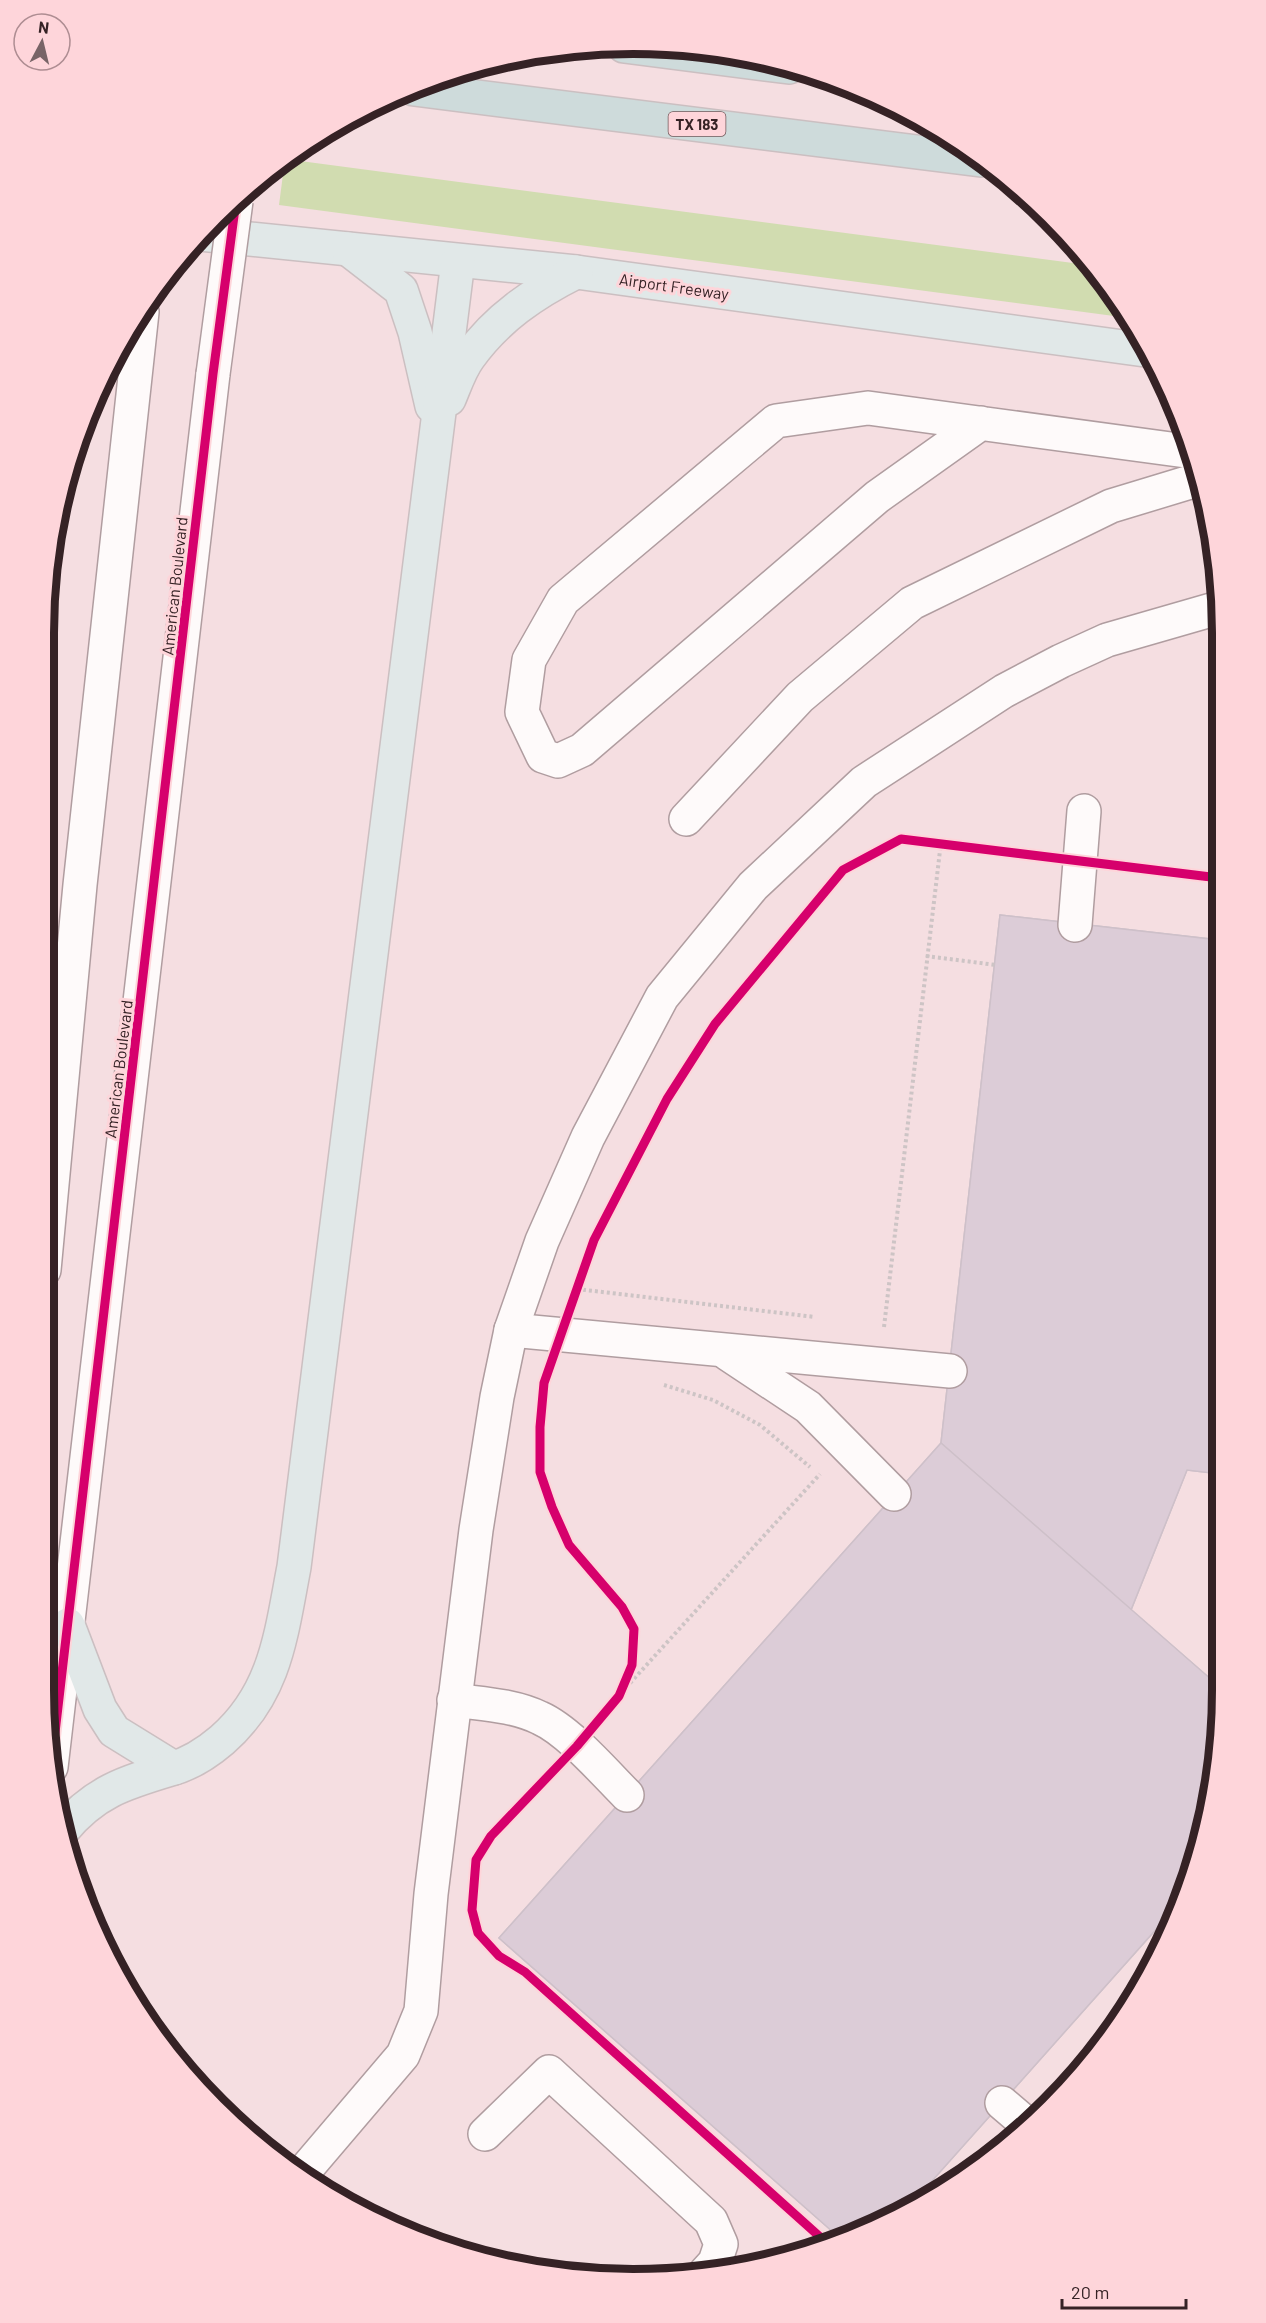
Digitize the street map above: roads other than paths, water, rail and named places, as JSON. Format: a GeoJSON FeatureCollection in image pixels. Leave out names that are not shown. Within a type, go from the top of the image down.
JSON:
{"type":"FeatureCollection","features":[{"type":"Feature","properties":{"kind":"highway","name":"TX 183"},"geometry":{"type":"LineString","coordinates":[[430,91],[963,158]]}},
{"type":"Feature","properties":{"kind":"main road","name":"Airport Freeway"},"geometry":{"type":"LineString","coordinates":[[213,235],[576,272],[1137,350]]}},
{"type":"Feature","properties":{"kind":"main road"},"geometry":{"type":"LineString","coordinates":[[348,249],[400,290],[415,332],[436,425]]}},
{"type":"Feature","properties":{"kind":"main road"},"geometry":{"type":"LineString","coordinates":[[70,1822],[104,1792],[135,1779],[174,1768],[211,1749],[242,1723],[262,1692],[277,1656],[294,1567],[458,261]]}},
{"type":"Feature","properties":{"kind":"main road"},"geometry":{"type":"LineString","coordinates":[[436,425],[468,358],[502,319],[538,291],[576,272]]}},
{"type":"Feature","properties":{"kind":"main road"},"geometry":{"type":"LineString","coordinates":[[68,1625],[100,1709],[114,1731],[174,1768]]}},
{"type":"Feature","properties":{"kind":"street","name":"American Boulevard"},"geometry":{"type":"LineString","coordinates":[[55,1731],[213,374],[234,214]]}},
{"type":"Feature","properties":{"kind":"street"},"geometry":{"type":"LineString","coordinates":[[54,1163],[80,885],[140,330]]}},
{"type":"Feature","properties":{"kind":"street"},"geometry":{"type":"LineString","coordinates":[[981,423],[877,497],[582,750],[558,761],[543,756],[522,712],[529,660],[563,600],[776,422],[868,408],[981,423],[1182,451]]}},
{"type":"Feature","properties":{"kind":"street"},"geometry":{"type":"LineString","coordinates":[[686,819],[800,697],[912,603],[1111,506],[1192,482]]}},
{"type":"Feature","properties":{"kind":"street"},"geometry":{"type":"LineString","coordinates":[[307,2168],[403,2055],[421,2011],[431,1894],[476,1530],[497,1397],[511,1330],[542,1241],[588,1137],[662,997],[753,886],[864,782],[1004,691],[1107,640],[1211,610]]}},
{"type":"Feature","properties":{"kind":"street"},"geometry":{"type":"LineString","coordinates":[[1075,924],[1084,811]]}},
{"type":"Feature","properties":{"kind":"street"},"geometry":{"type":"LineString","coordinates":[[511,1330],[724,1352],[950,1371]]}},
{"type":"Feature","properties":{"kind":"street"},"geometry":{"type":"LineString","coordinates":[[724,1352],[808,1407],[894,1494]]}},
{"type":"Feature","properties":{"kind":"street"},"geometry":{"type":"LineString","coordinates":[[454,1700],[506,1707],[541,1718],[577,1746],[627,1795]]}},
{"type":"Feature","properties":{"kind":"street"},"geometry":{"type":"LineString","coordinates":[[485,2134],[549,2072],[711,2221],[722,2244],[714,2263]]}},
{"type":"Feature","properties":{"kind":"street"},"geometry":{"type":"LineString","coordinates":[[1002,2103],[1021,2119]]}}]}
